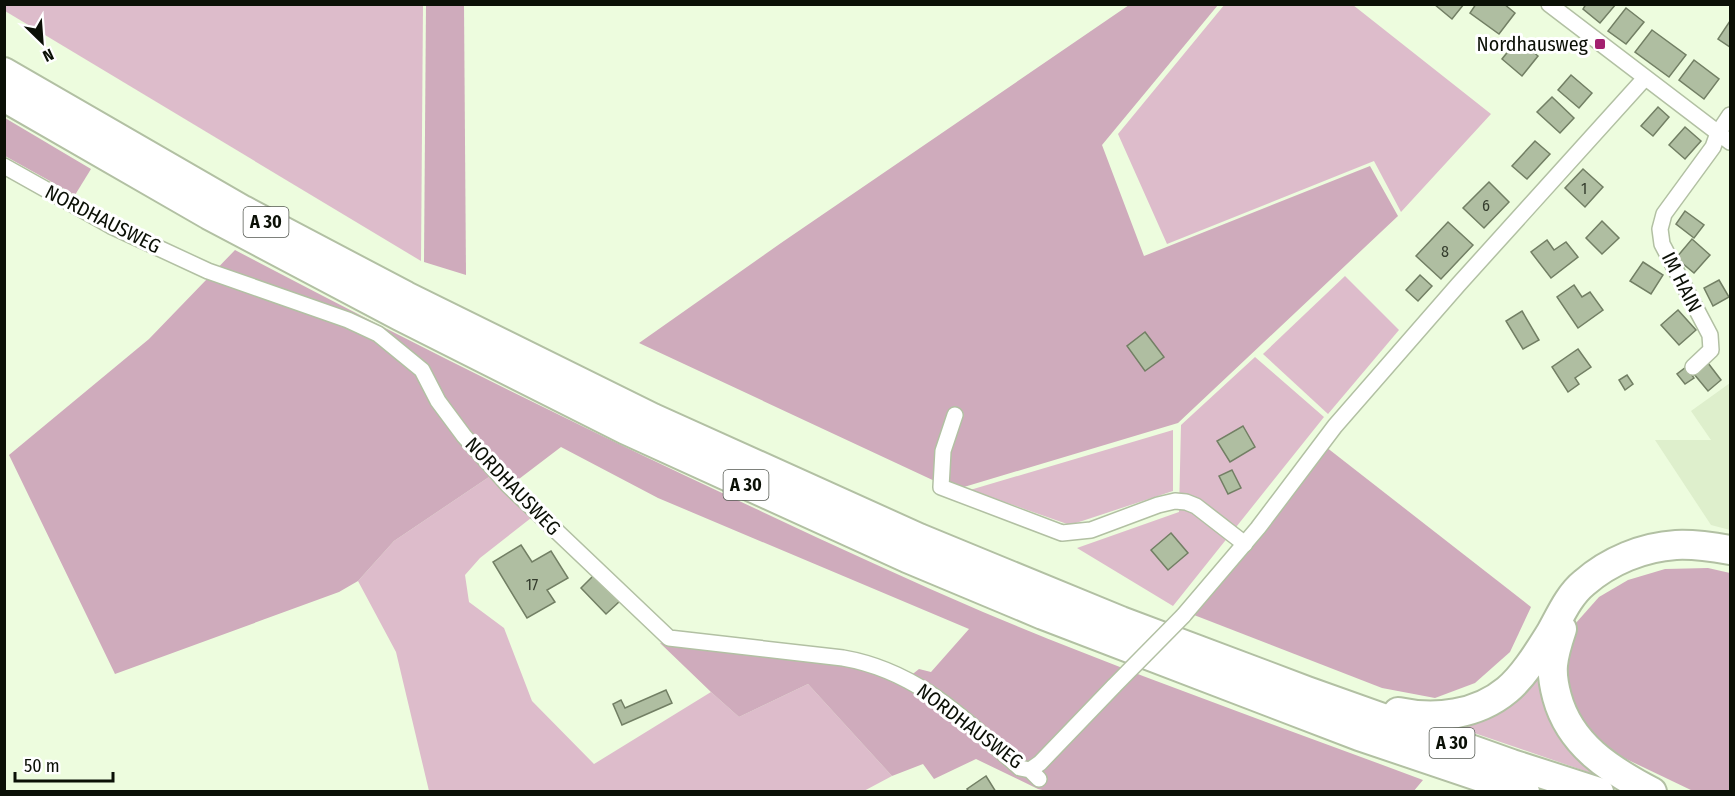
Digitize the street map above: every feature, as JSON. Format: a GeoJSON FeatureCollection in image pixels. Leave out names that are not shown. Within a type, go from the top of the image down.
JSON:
{"type":"FeatureCollection","features":[{"type":"Feature","properties":{"kind":"highway","name":"A 30"},"geometry":{"type":"LineString","coordinates":[[4,72],[243,210],[406,296],[653,418],[919,538],[1121,621],[1307,691],[1512,764],[1599,792]]}},
{"type":"Feature","properties":{"kind":"highway","name":"A 30"},"geometry":{"type":"LineString","coordinates":[[4,98],[209,215],[400,316],[626,430],[907,558],[1043,615],[1359,736],[1525,792]]}},
{"type":"Feature","properties":{"kind":"highway"},"geometry":{"type":"LineString","coordinates":[[1307,691],[1407,713],[1436,716],[1461,712],[1485,704],[1507,690],[1539,651],[1571,598],[1582,584],[1596,573],[1634,554],[1654,548],[1676,545],[1731,550]]}},
{"type":"Feature","properties":{"kind":"highway"},"geometry":{"type":"LineString","coordinates":[[1571,598],[1553,664],[1559,706],[1581,743],[1595,757],[1652,792]]}},
{"type":"Feature","properties":{"kind":"street"},"geometry":{"type":"LineString","coordinates":[[1549,4],[1725,138],[1731,115]]}},
{"type":"Feature","properties":{"kind":"street","name":"NORDHAUSWEG"},"geometry":{"type":"LineString","coordinates":[[4,166],[111,226],[208,271],[348,320],[378,334],[422,370],[438,401],[464,436],[508,485],[669,638],[843,658],[891,671],[916,684],[951,708],[1020,768],[1034,774],[1040,763],[1183,616],[1245,544],[1335,426],[1465,277],[1645,78]]}},
{"type":"Feature","properties":{"kind":"street","name":"IM HAIN"},"geometry":{"type":"LineString","coordinates":[[1693,367],[1711,350],[1710,335],[1662,244],[1660,229],[1664,214],[1713,147],[1725,138]]}},
{"type":"Feature","properties":{"kind":"street"},"geometry":{"type":"LineString","coordinates":[[955,415],[943,451],[941,487],[1062,533],[1091,530],[1158,505],[1175,501],[1186,502],[1196,506],[1245,544]]}},
{"type":"Feature","properties":{"kind":"shaded area"},"geometry":{"type":"Polygon","coordinates":[[[1225,4],[1353,5],[1491,114],[1401,212],[1374,161],[1167,244],[1118,134],[1225,4]]]}},
{"type":"Feature","properties":{"kind":"shaded area"},"geometry":{"type":"Polygon","coordinates":[[[4,5],[423,5],[421,261],[5,11],[4,5]]]}},
{"type":"Feature","properties":{"kind":"shaded area"},"geometry":{"type":"Polygon","coordinates":[[[426,5],[464,5],[466,275],[424,262],[426,5]]]}},
{"type":"Feature","properties":{"kind":"shaded area"},"geometry":{"type":"Polygon","coordinates":[[[1129,5],[1218,5],[1102,145],[1144,256],[1370,166],[1398,216],[1178,423],[954,490],[639,343],[781,243],[1129,5]]]}},
{"type":"Feature","properties":{"kind":"shaded area"},"geometry":{"type":"Polygon","coordinates":[[[5,118],[91,169],[75,195],[5,156],[5,118]]]}},
{"type":"Feature","properties":{"kind":"shaded area"},"geometry":{"type":"Polygon","coordinates":[[[235,250],[572,421],[908,579],[1092,656],[1423,780],[1413,792],[1051,792],[1038,789],[976,759],[934,779],[923,764],[892,776],[808,684],[739,717],[660,643],[856,666],[899,685],[919,669],[931,672],[969,629],[658,498],[561,447],[515,482],[489,477],[394,541],[358,581],[339,592],[115,674],[9,455],[149,339],[235,250]]]}},
{"type":"Feature","properties":{"kind":"shaded area"},"geometry":{"type":"Polygon","coordinates":[[[1345,276],[1399,330],[1328,414],[1263,354],[1345,276]]]}},
{"type":"Feature","properties":{"kind":"shaded area"},"geometry":{"type":"Polygon","coordinates":[[[1255,357],[1324,417],[1173,606],[1077,548],[1179,512],[1181,425],[1255,357]]]}},
{"type":"Feature","properties":{"kind":"shaded area"},"geometry":{"type":"Polygon","coordinates":[[[1730,383],[1730,530],[1711,525],[1655,440],[1711,440],[1691,411],[1730,383]]]}},
{"type":"Feature","properties":{"kind":"shaded area"},"geometry":{"type":"Polygon","coordinates":[[[1173,430],[1173,491],[1070,525],[970,490],[1173,430]]]}},
{"type":"Feature","properties":{"kind":"shaded area"},"geometry":{"type":"Polygon","coordinates":[[[1326,447],[1531,607],[1510,652],[1475,683],[1435,698],[1382,688],[1194,615],[1326,447]]]}},
{"type":"Feature","properties":{"kind":"shaded area"},"geometry":{"type":"Polygon","coordinates":[[[489,477],[531,518],[480,558],[465,575],[469,602],[504,628],[532,701],[594,764],[711,692],[739,717],[808,684],[892,776],[862,792],[429,791],[396,652],[358,581],[394,541],[489,477]]]}},
{"type":"Feature","properties":{"kind":"shaded area"},"geometry":{"type":"Polygon","coordinates":[[[1708,568],[1730,573],[1730,791],[1693,791],[1624,758],[1597,739],[1580,719],[1568,694],[1565,658],[1575,624],[1599,597],[1628,580],[1665,569],[1708,568]]]}},
{"type":"Feature","properties":{"kind":"shaded area"},"geometry":{"type":"Polygon","coordinates":[[[1549,647],[1620,783],[1445,723],[1549,647]]]}},
{"type":"Feature","properties":{"kind":"building"},"geometry":{"type":"Polygon","coordinates":[[[1434,4],[1464,4],[1452,19],[1434,4]]]}},
{"type":"Feature","properties":{"kind":"building"},"geometry":{"type":"Polygon","coordinates":[[[1476,4],[1504,4],[1515,13],[1499,34],[1470,13],[1476,4]]]}},
{"type":"Feature","properties":{"kind":"building"},"geometry":{"type":"Polygon","coordinates":[[[1586,4],[1616,4],[1600,23],[1583,9],[1586,4]]]}},
{"type":"Feature","properties":{"kind":"building"},"geometry":{"type":"Polygon","coordinates":[[[1626,8],[1644,22],[1626,44],[1608,31],[1626,8]]]}},
{"type":"Feature","properties":{"kind":"building"},"geometry":{"type":"Polygon","coordinates":[[[1730,21],[1730,47],[1718,39],[1730,21]]]}},
{"type":"Feature","properties":{"kind":"building"},"geometry":{"type":"Polygon","coordinates":[[[1652,30],[1686,55],[1669,77],[1635,52],[1652,30]]]}},
{"type":"Feature","properties":{"kind":"building"},"geometry":{"type":"Polygon","coordinates":[[[1518,39],[1538,56],[1522,76],[1502,59],[1518,39]]]}},
{"type":"Feature","properties":{"kind":"building"},"geometry":{"type":"Polygon","coordinates":[[[1694,60],[1719,79],[1704,99],[1679,80],[1694,60]]]}},
{"type":"Feature","properties":{"kind":"building"},"geometry":{"type":"Polygon","coordinates":[[[1571,75],[1592,93],[1579,108],[1558,90],[1571,75]]]}},
{"type":"Feature","properties":{"kind":"building"},"geometry":{"type":"Polygon","coordinates":[[[1552,97],[1574,118],[1560,133],[1537,112],[1552,97]]]}},
{"type":"Feature","properties":{"kind":"building"},"geometry":{"type":"Polygon","coordinates":[[[1658,107],[1669,117],[1653,136],[1641,126],[1658,107]]]}},
{"type":"Feature","properties":{"kind":"building"},"geometry":{"type":"Polygon","coordinates":[[[1685,127],[1701,141],[1685,159],[1669,145],[1685,127]]]}},
{"type":"Feature","properties":{"kind":"building"},"geometry":{"type":"Polygon","coordinates":[[[1535,141],[1550,154],[1527,179],[1512,166],[1535,141]]]}},
{"type":"Feature","properties":{"kind":"building"},"geometry":{"type":"Polygon","coordinates":[[[1583,169],[1603,187],[1585,207],[1565,188],[1583,169]]]}},
{"type":"Feature","properties":{"kind":"building"},"geometry":{"type":"Polygon","coordinates":[[[1489,182],[1509,202],[1484,228],[1463,208],[1489,182]]]}},
{"type":"Feature","properties":{"kind":"building"},"geometry":{"type":"Polygon","coordinates":[[[1685,211],[1704,225],[1694,238],[1676,224],[1685,211]]]}},
{"type":"Feature","properties":{"kind":"building"},"geometry":{"type":"Polygon","coordinates":[[[1602,221],[1619,238],[1602,254],[1586,238],[1602,221]]]}},
{"type":"Feature","properties":{"kind":"building"},"geometry":{"type":"Polygon","coordinates":[[[1448,222],[1473,245],[1441,279],[1416,256],[1448,222]]]}},
{"type":"Feature","properties":{"kind":"building"},"geometry":{"type":"Polygon","coordinates":[[[1692,239],[1710,255],[1694,273],[1676,258],[1692,239]]]}},
{"type":"Feature","properties":{"kind":"building"},"geometry":{"type":"Polygon","coordinates":[[[1547,240],[1554,250],[1566,242],[1578,257],[1551,278],[1531,252],[1547,240]]]}},
{"type":"Feature","properties":{"kind":"building"},"geometry":{"type":"Polygon","coordinates":[[[1643,262],[1663,275],[1651,294],[1630,281],[1643,262]]]}},
{"type":"Feature","properties":{"kind":"building"},"geometry":{"type":"Polygon","coordinates":[[[1420,275],[1432,286],[1418,301],[1406,290],[1420,275]]]}},
{"type":"Feature","properties":{"kind":"building"},"geometry":{"type":"Polygon","coordinates":[[[1719,280],[1729,297],[1713,306],[1704,288],[1719,280]]]}},
{"type":"Feature","properties":{"kind":"building"},"geometry":{"type":"Polygon","coordinates":[[[1574,285],[1582,297],[1590,292],[1603,310],[1578,328],[1557,297],[1574,285]]]}},
{"type":"Feature","properties":{"kind":"building"},"geometry":{"type":"Polygon","coordinates":[[[1678,310],[1696,330],[1679,345],[1661,325],[1678,310]]]}},
{"type":"Feature","properties":{"kind":"building"},"geometry":{"type":"Polygon","coordinates":[[[1522,311],[1539,340],[1523,349],[1506,321],[1522,311]]]}},
{"type":"Feature","properties":{"kind":"building"},"geometry":{"type":"Polygon","coordinates":[[[1145,332],[1164,357],[1145,371],[1127,346],[1145,332]]]}},
{"type":"Feature","properties":{"kind":"building"},"geometry":{"type":"Polygon","coordinates":[[[1578,349],[1591,367],[1575,378],[1579,384],[1568,392],[1552,367],[1578,349]]]}},
{"type":"Feature","properties":{"kind":"building"},"geometry":{"type":"Polygon","coordinates":[[[1708,363],[1721,380],[1708,391],[1694,374],[1708,363]]]}},
{"type":"Feature","properties":{"kind":"building"},"geometry":{"type":"Polygon","coordinates":[[[1686,367],[1694,378],[1685,384],[1677,374],[1686,367]]]}},
{"type":"Feature","properties":{"kind":"building"},"geometry":{"type":"Polygon","coordinates":[[[1627,375],[1633,384],[1625,390],[1619,380],[1627,375]]]}},
{"type":"Feature","properties":{"kind":"building"},"geometry":{"type":"Polygon","coordinates":[[[1243,426],[1255,447],[1230,462],[1217,441],[1243,426]]]}},
{"type":"Feature","properties":{"kind":"building"},"geometry":{"type":"Polygon","coordinates":[[[1232,470],[1241,488],[1228,494],[1219,476],[1232,470]]]}},
{"type":"Feature","properties":{"kind":"building"},"geometry":{"type":"Polygon","coordinates":[[[1171,533],[1188,553],[1168,570],[1151,550],[1171,533]]]}},
{"type":"Feature","properties":{"kind":"building"},"geometry":{"type":"Polygon","coordinates":[[[521,545],[532,562],[551,551],[568,578],[547,590],[555,602],[527,618],[493,562],[521,545]]]}},
{"type":"Feature","properties":{"kind":"building"},"geometry":{"type":"Polygon","coordinates":[[[594,575],[620,601],[606,614],[581,588],[594,575]]]}},
{"type":"Feature","properties":{"kind":"building"},"geometry":{"type":"Polygon","coordinates":[[[666,690],[672,703],[622,725],[613,704],[621,700],[625,708],[666,690]]]}},
{"type":"Feature","properties":{"kind":"building"},"geometry":{"type":"Polygon","coordinates":[[[986,776],[996,792],[969,792],[967,789],[986,776]]]}},
{"type":"Feature","properties":{"kind":"place","name":"Nordhausweg"},"geometry":{"type":"Point","coordinates":[1600,44]}}]}
